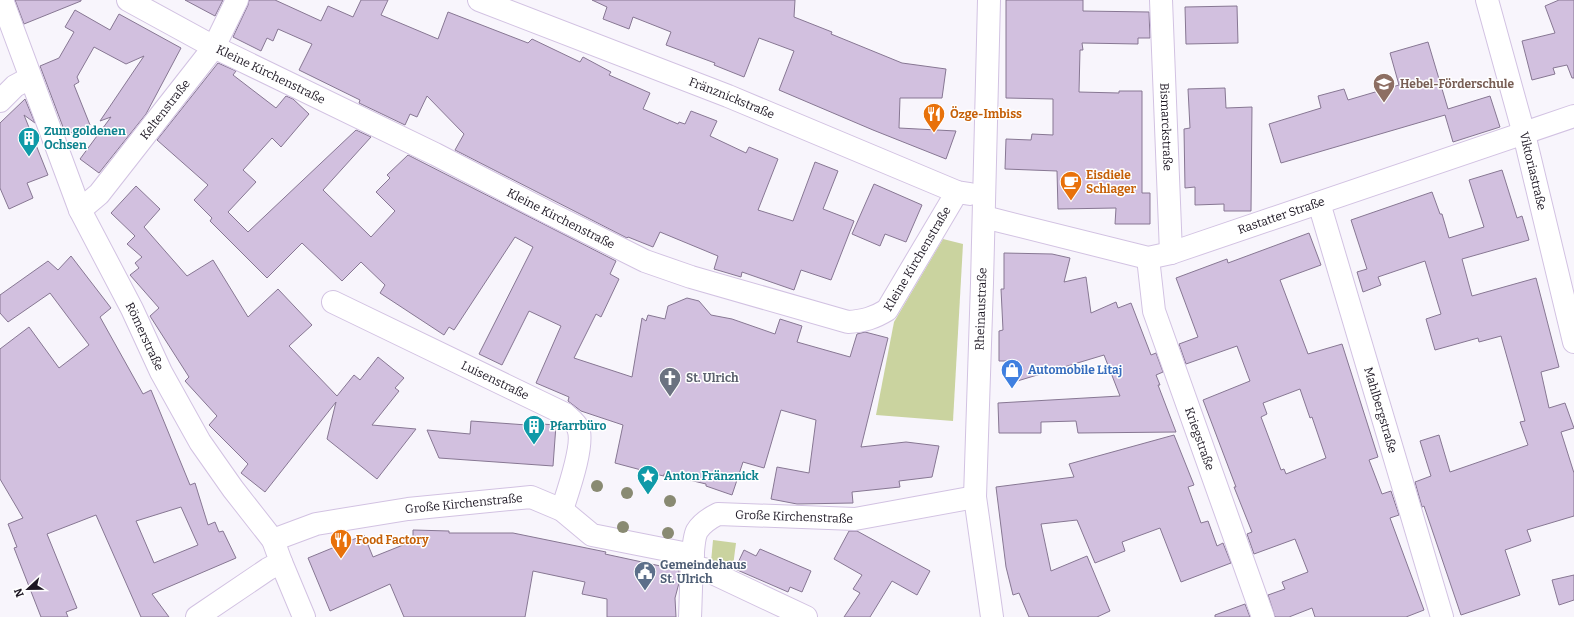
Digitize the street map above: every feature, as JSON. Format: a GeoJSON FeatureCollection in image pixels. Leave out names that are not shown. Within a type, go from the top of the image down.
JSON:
{"type":"FeatureCollection","features":[{"type":"Feature","properties":{"kind":"street","name":"Römerstraße"},"geometry":{"type":"LineString","coordinates":[[2,0],[80,210],[132,309],[161,372],[200,442],[233,489],[273,540],[304,617]]}},
{"type":"Feature","properties":{"kind":"street","name":"Kleine Kirchenstraße"},"geometry":{"type":"LineString","coordinates":[[128,0],[214,47],[435,154],[544,211],[645,261],[691,278],[848,322],[874,318],[887,310],[957,192]]}},
{"type":"Feature","properties":{"kind":"street","name":"Keltenstraße"},"geometry":{"type":"LineString","coordinates":[[80,210],[99,194],[214,47],[236,0]]}},
{"type":"Feature","properties":{"kind":"street","name":"Fränznickstraße"},"geometry":{"type":"LineString","coordinates":[[479,0],[728,96],[957,192],[984,195]]}},
{"type":"Feature","properties":{"kind":"street","name":"Rheinaustraße"},"geometry":{"type":"LineString","coordinates":[[989,0],[975,497],[992,617]]}},
{"type":"Feature","properties":{"kind":"street","name":"Bismarckstraße"},"geometry":{"type":"LineString","coordinates":[[1161,0],[1171,253]]}},
{"type":"Feature","properties":{"kind":"street","name":"Viktoriastraße"},"geometry":{"type":"LineString","coordinates":[[1487,0],[1524,134],[1574,342]]}},
{"type":"Feature","properties":{"kind":"street"},"geometry":{"type":"LineString","coordinates":[[0,101],[15,86],[30,78]]}},
{"type":"Feature","properties":{"kind":"street","name":"Rastatter Straße"},"geometry":{"type":"LineString","coordinates":[[984,217],[1148,258],[1171,253],[1574,116]]}},
{"type":"Feature","properties":{"kind":"street","name":"Mahlbergstraße"},"geometry":{"type":"LineString","coordinates":[[1319,203],[1442,617]]}},
{"type":"Feature","properties":{"kind":"street","name":"Kriegstraße"},"geometry":{"type":"LineString","coordinates":[[1148,258],[1154,311],[1263,617]]}},
{"type":"Feature","properties":{"kind":"street","name":"Luisenstraße"},"geometry":{"type":"LineString","coordinates":[[333,302],[565,414],[578,428],[579,444],[572,477],[562,510]]}},
{"type":"Feature","properties":{"kind":"street","name":"Große Kirchenstraße"},"geometry":{"type":"LineString","coordinates":[[273,540],[316,524],[415,508],[531,497],[562,510],[592,535],[693,561],[696,532],[705,521],[718,514],[855,519],[975,497]]}},
{"type":"Feature","properties":{"kind":"street"},"geometry":{"type":"LineString","coordinates":[[690,617],[693,561]]}},
{"type":"Feature","properties":{"kind":"street"},"geometry":{"type":"LineString","coordinates":[[693,561],[704,569],[806,617]]}},
{"type":"Feature","properties":{"kind":"street"},"geometry":{"type":"LineString","coordinates":[[198,617],[268,569],[281,562]]}},
{"type":"Feature","properties":{"kind":"green space"},"geometry":{"type":"Polygon","coordinates":[[[943,239],[963,244],[953,421],[876,415],[894,322],[943,239]]]}},
{"type":"Feature","properties":{"kind":"green space"},"geometry":{"type":"Polygon","coordinates":[[[713,540],[736,543],[733,566],[711,562],[713,540]]]}},
{"type":"Feature","properties":{"kind":"building"},"geometry":{"type":"Polygon","coordinates":[[[15,0],[81,0],[81,1],[24,24],[15,0]]]}},
{"type":"Feature","properties":{"kind":"building"},"geometry":{"type":"Polygon","coordinates":[[[185,0],[223,0],[215,16],[185,0]]]}},
{"type":"Feature","properties":{"kind":"building"},"geometry":{"type":"Polygon","coordinates":[[[249,0],[275,0],[321,21],[328,6],[353,17],[361,0],[388,0],[381,15],[438,39],[448,12],[528,43],[532,39],[580,62],[583,57],[611,72],[609,75],[650,93],[643,109],[678,124],[679,122],[685,124],[691,111],[717,121],[710,136],[746,153],[749,147],[778,159],[758,210],[793,221],[815,162],[838,171],[823,209],[854,221],[831,280],[801,270],[794,290],[742,272],[741,277],[714,269],[718,256],[660,232],[653,247],[628,237],[627,238],[455,150],[464,134],[427,96],[417,117],[410,114],[405,125],[359,103],[360,100],[299,70],[312,44],[278,29],[273,41],[267,38],[261,51],[233,37],[249,0]]]}},
{"type":"Feature","properties":{"kind":"building"},"geometry":{"type":"Polygon","coordinates":[[[592,0],[795,0],[794,17],[832,32],[831,34],[902,63],[946,69],[942,98],[900,98],[899,128],[956,131],[946,159],[779,90],[794,51],[759,38],[744,77],[714,65],[715,63],[666,45],[671,32],[633,17],[629,29],[603,19],[607,7],[592,0]]]}},
{"type":"Feature","properties":{"kind":"building"},"geometry":{"type":"Polygon","coordinates":[[[1006,0],[1083,0],[1083,11],[1149,12],[1150,38],[1138,38],[1138,44],[1082,43],[1083,50],[1080,50],[1079,92],[1119,93],[1119,91],[1142,91],[1142,193],[1150,193],[1150,224],[1115,224],[1116,208],[1058,209],[1057,171],[1005,169],[1006,139],[1031,140],[1032,134],[1053,135],[1053,99],[1006,98],[1006,0]]]}},
{"type":"Feature","properties":{"kind":"building"},"geometry":{"type":"Polygon","coordinates":[[[1559,0],[1574,0],[1574,78],[1572,78],[1567,65],[1553,68],[1555,74],[1532,80],[1522,41],[1555,33],[1545,6],[1559,0]]]}},
{"type":"Feature","properties":{"kind":"building"},"geometry":{"type":"Polygon","coordinates":[[[1237,6],[1238,43],[1186,44],[1185,7],[1237,6]]]}},
{"type":"Feature","properties":{"kind":"building"},"geometry":{"type":"Polygon","coordinates":[[[75,10],[110,30],[119,14],[181,48],[146,114],[99,173],[80,159],[111,117],[100,121],[144,56],[126,64],[94,47],[77,77],[79,82],[74,85],[90,125],[66,135],[40,66],[59,58],[74,32],[65,27],[75,10]]]}},
{"type":"Feature","properties":{"kind":"building","name":"Hebel-Förderschule"},"geometry":{"type":"Polygon","coordinates":[[[1428,42],[1448,109],[1490,96],[1500,127],[1453,142],[1445,115],[1281,163],[1269,124],[1321,108],[1318,96],[1344,89],[1348,100],[1399,85],[1390,53],[1428,42]]]}},
{"type":"Feature","properties":{"kind":"building"},"geometry":{"type":"Polygon","coordinates":[[[218,63],[236,71],[233,75],[276,108],[286,96],[293,99],[309,114],[281,147],[272,138],[243,170],[256,182],[228,212],[248,232],[356,130],[371,137],[323,190],[371,237],[395,211],[376,192],[390,178],[387,175],[408,155],[616,261],[610,274],[619,279],[601,317],[596,314],[574,358],[632,377],[642,318],[646,321],[648,315],[665,319],[668,306],[687,298],[699,301],[711,315],[732,319],[775,334],[780,319],[802,326],[797,342],[850,357],[857,334],[865,332],[888,338],[861,447],[906,442],[939,446],[932,477],[899,481],[900,487],[852,492],[853,503],[797,504],[771,499],[777,467],[809,473],[816,420],[781,410],[764,468],[743,462],[732,495],[706,486],[706,484],[664,474],[664,476],[645,472],[615,463],[623,425],[581,411],[568,401],[569,397],[536,383],[561,326],[529,311],[502,365],[479,354],[533,247],[515,237],[454,330],[449,327],[444,335],[380,293],[385,285],[361,262],[342,281],[302,243],[267,278],[210,221],[212,218],[194,200],[208,185],[157,140],[218,63]]]}},
{"type":"Feature","properties":{"kind":"building"},"geometry":{"type":"Polygon","coordinates":[[[1225,88],[1226,108],[1252,107],[1251,211],[1224,211],[1224,204],[1195,205],[1195,187],[1185,188],[1184,129],[1190,128],[1188,89],[1225,88]]]}},
{"type":"Feature","properties":{"kind":"building"},"geometry":{"type":"Polygon","coordinates":[[[25,99],[35,123],[24,115],[48,175],[27,183],[33,198],[9,209],[0,188],[0,123],[25,99]]]}},
{"type":"Feature","properties":{"kind":"building"},"geometry":{"type":"Polygon","coordinates":[[[1502,170],[1517,218],[1522,216],[1529,240],[1462,259],[1472,296],[1536,278],[1559,367],[1541,372],[1549,408],[1565,403],[1574,428],[1561,432],[1574,473],[1574,516],[1527,530],[1531,541],[1505,550],[1520,595],[1461,615],[1424,506],[1422,507],[1415,482],[1431,476],[1420,441],[1439,435],[1450,472],[1528,445],[1520,422],[1525,421],[1501,336],[1479,342],[1478,338],[1435,350],[1426,319],[1441,314],[1425,261],[1378,277],[1381,285],[1363,292],[1357,272],[1367,269],[1351,220],[1432,192],[1440,214],[1442,214],[1449,238],[1484,227],[1469,180],[1502,170]]]}},
{"type":"Feature","properties":{"kind":"building"},"geometry":{"type":"Polygon","coordinates":[[[874,184],[922,205],[906,242],[885,234],[880,246],[852,234],[874,184]]]}},
{"type":"Feature","properties":{"kind":"building"},"geometry":{"type":"Polygon","coordinates":[[[136,186],[160,209],[144,227],[187,276],[213,260],[248,317],[278,289],[312,325],[289,346],[337,396],[354,375],[360,380],[378,357],[404,378],[395,388],[399,391],[372,425],[416,429],[377,479],[327,439],[336,402],[265,492],[241,473],[248,464],[209,425],[217,416],[185,381],[189,377],[150,316],[159,308],[130,275],[139,268],[135,263],[142,257],[127,244],[135,236],[111,213],[136,186]]]}},
{"type":"Feature","properties":{"kind":"building"},"geometry":{"type":"Polygon","coordinates":[[[1309,233],[1321,265],[1280,280],[1308,354],[1342,344],[1378,457],[1369,460],[1382,494],[1391,491],[1399,515],[1390,518],[1424,610],[1406,617],[1315,617],[1312,608],[1289,617],[1275,617],[1268,595],[1285,589],[1282,582],[1308,572],[1295,539],[1254,554],[1247,534],[1252,532],[1234,487],[1236,487],[1203,400],[1250,381],[1237,346],[1186,364],[1179,344],[1198,337],[1176,278],[1227,259],[1228,263],[1309,233]],[[1300,389],[1263,403],[1267,414],[1261,417],[1281,470],[1284,469],[1286,474],[1326,458],[1312,417],[1310,418],[1300,389]]]}},
{"type":"Feature","properties":{"kind":"building"},"geometry":{"type":"Polygon","coordinates":[[[1004,253],[1052,254],[1070,258],[1064,282],[1086,277],[1091,313],[1116,302],[1118,308],[1131,303],[1151,355],[1156,353],[1163,372],[1156,375],[1160,385],[1158,385],[1176,432],[1078,433],[1076,421],[1041,422],[1041,433],[999,433],[998,403],[1120,396],[1104,355],[1014,382],[1014,361],[999,361],[999,331],[1003,330],[1001,289],[1004,289],[1004,253]]]}},
{"type":"Feature","properties":{"kind":"building"},"geometry":{"type":"Polygon","coordinates":[[[71,256],[111,308],[100,317],[143,394],[151,390],[190,485],[195,483],[208,525],[215,522],[219,532],[223,531],[236,558],[152,594],[169,617],[141,617],[96,515],[47,534],[77,608],[66,612],[68,617],[41,617],[14,548],[17,547],[8,524],[23,518],[0,479],[0,349],[29,327],[59,368],[89,345],[50,293],[8,322],[0,313],[0,295],[48,261],[58,270],[71,256]],[[181,507],[136,521],[154,563],[198,545],[181,507]]]}},
{"type":"Feature","properties":{"kind":"building"},"geometry":{"type":"Polygon","coordinates":[[[471,421],[527,425],[527,423],[556,425],[553,466],[439,458],[427,430],[470,434],[471,421]]]}},
{"type":"Feature","properties":{"kind":"building"},"geometry":{"type":"Polygon","coordinates":[[[1174,435],[1194,485],[1188,487],[1201,523],[1208,521],[1217,546],[1223,543],[1231,563],[1181,582],[1160,528],[1122,542],[1125,551],[1095,563],[1077,520],[1041,524],[1051,571],[1087,556],[1110,611],[1097,617],[1029,617],[1019,593],[1013,595],[1006,567],[996,487],[1074,477],[1069,464],[1174,435]]]}},
{"type":"Feature","properties":{"kind":"building"},"geometry":{"type":"Polygon","coordinates":[[[413,530],[449,531],[449,533],[513,533],[606,552],[605,554],[679,570],[679,583],[675,598],[676,617],[607,617],[607,599],[582,594],[585,582],[533,571],[525,617],[404,617],[390,584],[330,611],[308,558],[364,535],[373,557],[413,541],[413,530]]]}},
{"type":"Feature","properties":{"kind":"building"},"geometry":{"type":"Polygon","coordinates":[[[849,531],[857,531],[930,571],[917,595],[892,581],[870,617],[844,617],[860,593],[853,589],[862,575],[834,559],[849,531]]]}},
{"type":"Feature","properties":{"kind":"building"},"geometry":{"type":"Polygon","coordinates":[[[760,549],[811,571],[802,592],[790,587],[788,592],[735,569],[744,550],[756,556],[760,549]]]}},
{"type":"Feature","properties":{"kind":"building"},"geometry":{"type":"Polygon","coordinates":[[[1574,575],[1574,600],[1559,605],[1552,580],[1574,575]]]}},
{"type":"Feature","properties":{"kind":"building"},"geometry":{"type":"Polygon","coordinates":[[[1245,604],[1250,617],[1215,617],[1215,615],[1245,604]]]}},
{"type":"Feature","properties":{"kind":"place","name":"Hebel-Förderschule"},"geometry":{"type":"Point","coordinates":[1384,104]}},
{"type":"Feature","properties":{"kind":"place","name":"Özge-Imbiss"},"geometry":{"type":"Point","coordinates":[934,134]}},
{"type":"Feature","properties":{"kind":"place","name":"Zum goldenen Ochsen"},"geometry":{"type":"Point","coordinates":[29,158]}},
{"type":"Feature","properties":{"kind":"place","name":"Eisdiele Schlager"},"geometry":{"type":"Point","coordinates":[1071,202]}},
{"type":"Feature","properties":{"kind":"place","name":"Automobile Litaj"},"geometry":{"type":"Point","coordinates":[1012,390]}},
{"type":"Feature","properties":{"kind":"place","name":"St. Ulrich"},"geometry":{"type":"Point","coordinates":[670,398]}},
{"type":"Feature","properties":{"kind":"place","name":"Pfarrbüro"},"geometry":{"type":"Point","coordinates":[534,446]}},
{"type":"Feature","properties":{"kind":"place","name":"Anton Fränznick"},"geometry":{"type":"Point","coordinates":[648,496]}},
{"type":"Feature","properties":{"kind":"place","name":"Food Factory"},"geometry":{"type":"Point","coordinates":[341,560]}},
{"type":"Feature","properties":{"kind":"place","name":"Gemeindehaus St. Ulrich"},"geometry":{"type":"Point","coordinates":[645,592]}}]}
